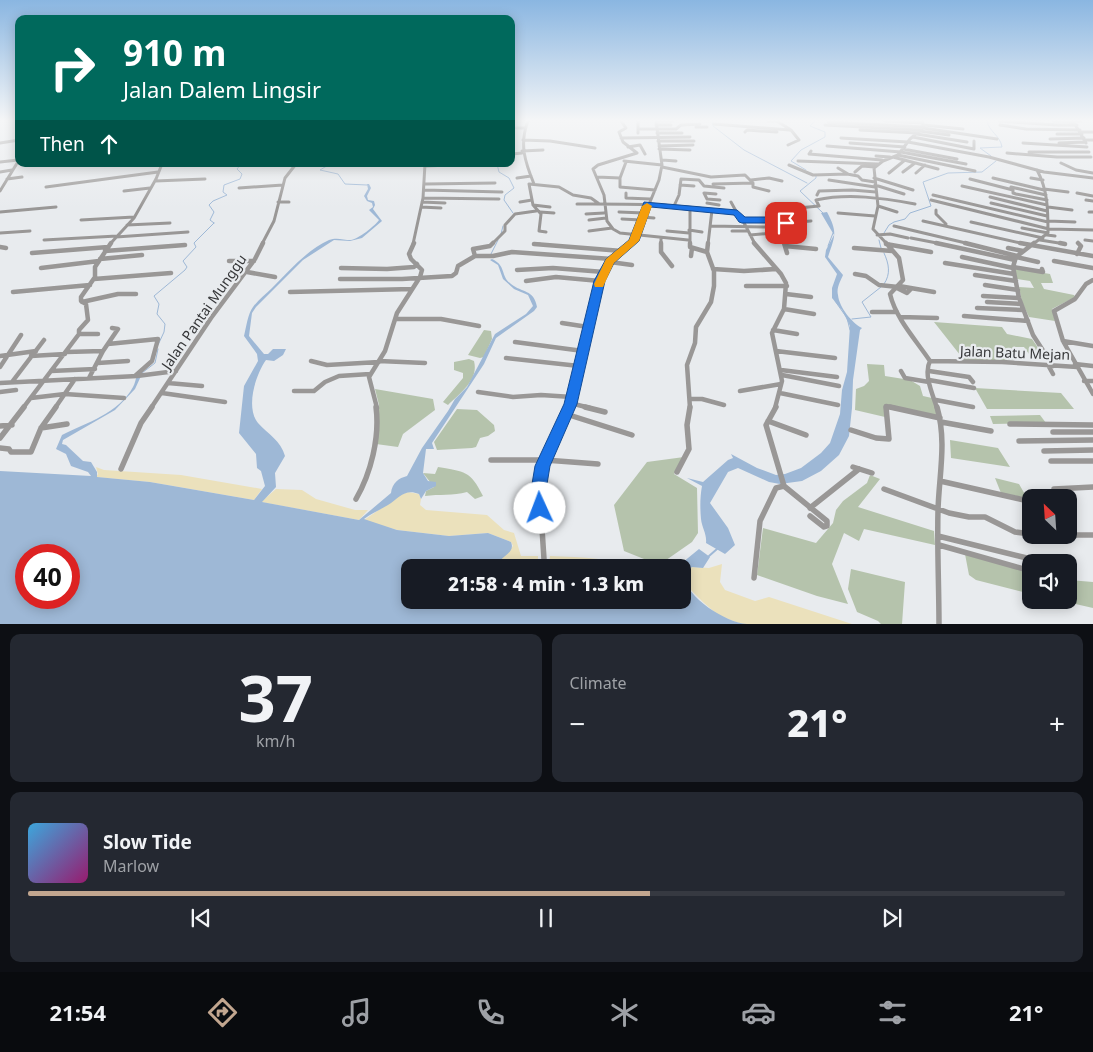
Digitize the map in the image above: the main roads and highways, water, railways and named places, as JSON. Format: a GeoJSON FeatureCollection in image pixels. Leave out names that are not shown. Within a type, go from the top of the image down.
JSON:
{"type":"FeatureCollection","features":[{"type":"Feature","properties":{"kind":"water"},"geometry":{"type":"Polygon","coordinates":[[[367,184],[371,188],[367,196],[368,200],[374,201],[373,209],[382,221],[362,238],[350,241],[334,240],[303,260],[252,313],[249,336],[264,354],[268,354],[273,349],[286,349],[283,355],[274,361],[266,360],[253,391],[252,408],[254,416],[258,423],[277,442],[285,456],[275,473],[276,487],[262,502],[359,520],[391,493],[396,482],[407,476],[422,448],[455,399],[467,387],[495,334],[526,314],[533,306],[528,295],[514,289],[503,279],[498,265],[490,260],[492,259],[500,265],[508,281],[533,297],[537,307],[496,338],[484,364],[432,443],[434,449],[426,449],[423,473],[428,481],[436,482],[436,486],[426,491],[421,499],[419,494],[414,492],[406,493],[364,519],[397,530],[449,536],[488,533],[511,542],[512,548],[502,559],[401,559],[401,609],[691,609],[691,592],[718,614],[738,623],[747,624],[0,624],[0,471],[91,476],[88,472],[71,466],[66,454],[56,449],[62,435],[101,416],[119,404],[133,387],[137,376],[141,376],[135,389],[115,410],[63,440],[62,444],[66,445],[83,461],[91,462],[97,472],[97,477],[150,482],[254,500],[265,486],[261,471],[257,468],[256,454],[239,433],[244,386],[258,361],[257,354],[244,336],[250,313],[260,299],[313,249],[332,239],[351,240],[366,232],[379,220],[369,210],[373,207],[372,203],[367,201],[364,196],[368,189],[367,184]]]}},
{"type":"Feature","properties":{"kind":"water"},"geometry":{"type":"Polygon","coordinates":[[[827,212],[833,225],[834,235],[821,213],[827,212]]]}},
{"type":"Feature","properties":{"kind":"water"},"geometry":{"type":"Polygon","coordinates":[[[834,236],[828,257],[843,275],[838,290],[839,300],[847,314],[862,328],[860,330],[853,380],[849,436],[839,455],[821,471],[802,481],[780,484],[769,482],[738,468],[728,472],[710,503],[728,528],[735,545],[725,554],[706,543],[701,515],[702,486],[687,478],[703,482],[728,460],[733,458],[731,454],[757,468],[776,475],[785,474],[801,468],[821,453],[830,443],[840,414],[842,390],[847,372],[850,326],[842,310],[832,298],[832,288],[837,274],[825,257],[826,250],[834,236]]]}},
{"type":"Feature","properties":{"kind":"water"},"geometry":{"type":"Polygon","coordinates":[[[699,549],[710,557],[703,568],[691,568],[691,559],[687,559],[699,549]]]}},
{"type":"Feature","properties":{"kind":"waterway"},"geometry":{"type":"LineString","coordinates":[[744,150],[807,183]]}},
{"type":"Feature","properties":{"kind":"waterway"},"geometry":{"type":"LineString","coordinates":[[801,150],[791,161],[806,170]]}},
{"type":"Feature","properties":{"kind":"waterway"},"geometry":{"type":"LineString","coordinates":[[983,150],[991,156]]}},
{"type":"Feature","properties":{"kind":"waterway"},"geometry":{"type":"LineString","coordinates":[[884,233],[889,225],[894,222],[905,219],[910,213],[931,206],[923,182],[948,173],[982,172],[996,161]]}},
{"type":"Feature","properties":{"kind":"waterway"},"geometry":{"type":"LineString","coordinates":[[158,345],[164,332],[165,324],[157,314],[159,304],[154,296],[187,267],[183,261],[196,247],[194,243],[214,223],[210,220],[214,212],[209,205],[213,201],[227,195],[223,192],[224,185],[240,179],[242,174],[237,169],[239,167]]}},
{"type":"Feature","properties":{"kind":"waterway"},"geometry":{"type":"LineString","coordinates":[[325,167],[320,170],[338,174],[345,184],[367,185]]}},
{"type":"Feature","properties":{"kind":"waterway"},"geometry":{"type":"LineString","coordinates":[[498,167],[499,172],[509,178],[514,188],[505,195],[504,200],[513,213]]}},
{"type":"Feature","properties":{"kind":"waterway"},"geometry":{"type":"LineString","coordinates":[[816,175],[816,178],[800,191],[823,213]]}},
{"type":"Feature","properties":{"kind":"waterway"},"geometry":{"type":"LineString","coordinates":[[501,234],[503,226]]}},
{"type":"Feature","properties":{"kind":"waterway"},"geometry":{"type":"LineString","coordinates":[[828,246],[833,233]]}},
{"type":"Feature","properties":{"kind":"waterway"},"geometry":{"type":"LineString","coordinates":[[491,254],[498,240]]}},
{"type":"Feature","properties":{"kind":"waterway"},"geometry":{"type":"LineString","coordinates":[[879,240],[881,248]]}},
{"type":"Feature","properties":{"kind":"waterway"},"geometry":{"type":"LineString","coordinates":[[884,253],[888,269],[888,276],[884,284]]}},
{"type":"Feature","properties":{"kind":"waterway"},"geometry":{"type":"LineString","coordinates":[[852,319],[871,317],[862,302],[881,287]]}},
{"type":"Feature","properties":{"kind":"waterway"},"geometry":{"type":"LineString","coordinates":[[835,301],[847,318],[850,330]]}},
{"type":"Feature","properties":{"kind":"waterway"},"geometry":{"type":"LineString","coordinates":[[142,373],[155,363],[158,349]]}},
{"type":"Feature","properties":{"kind":"waterway"},"geometry":{"type":"LineString","coordinates":[[709,556],[717,549]]}}]}
